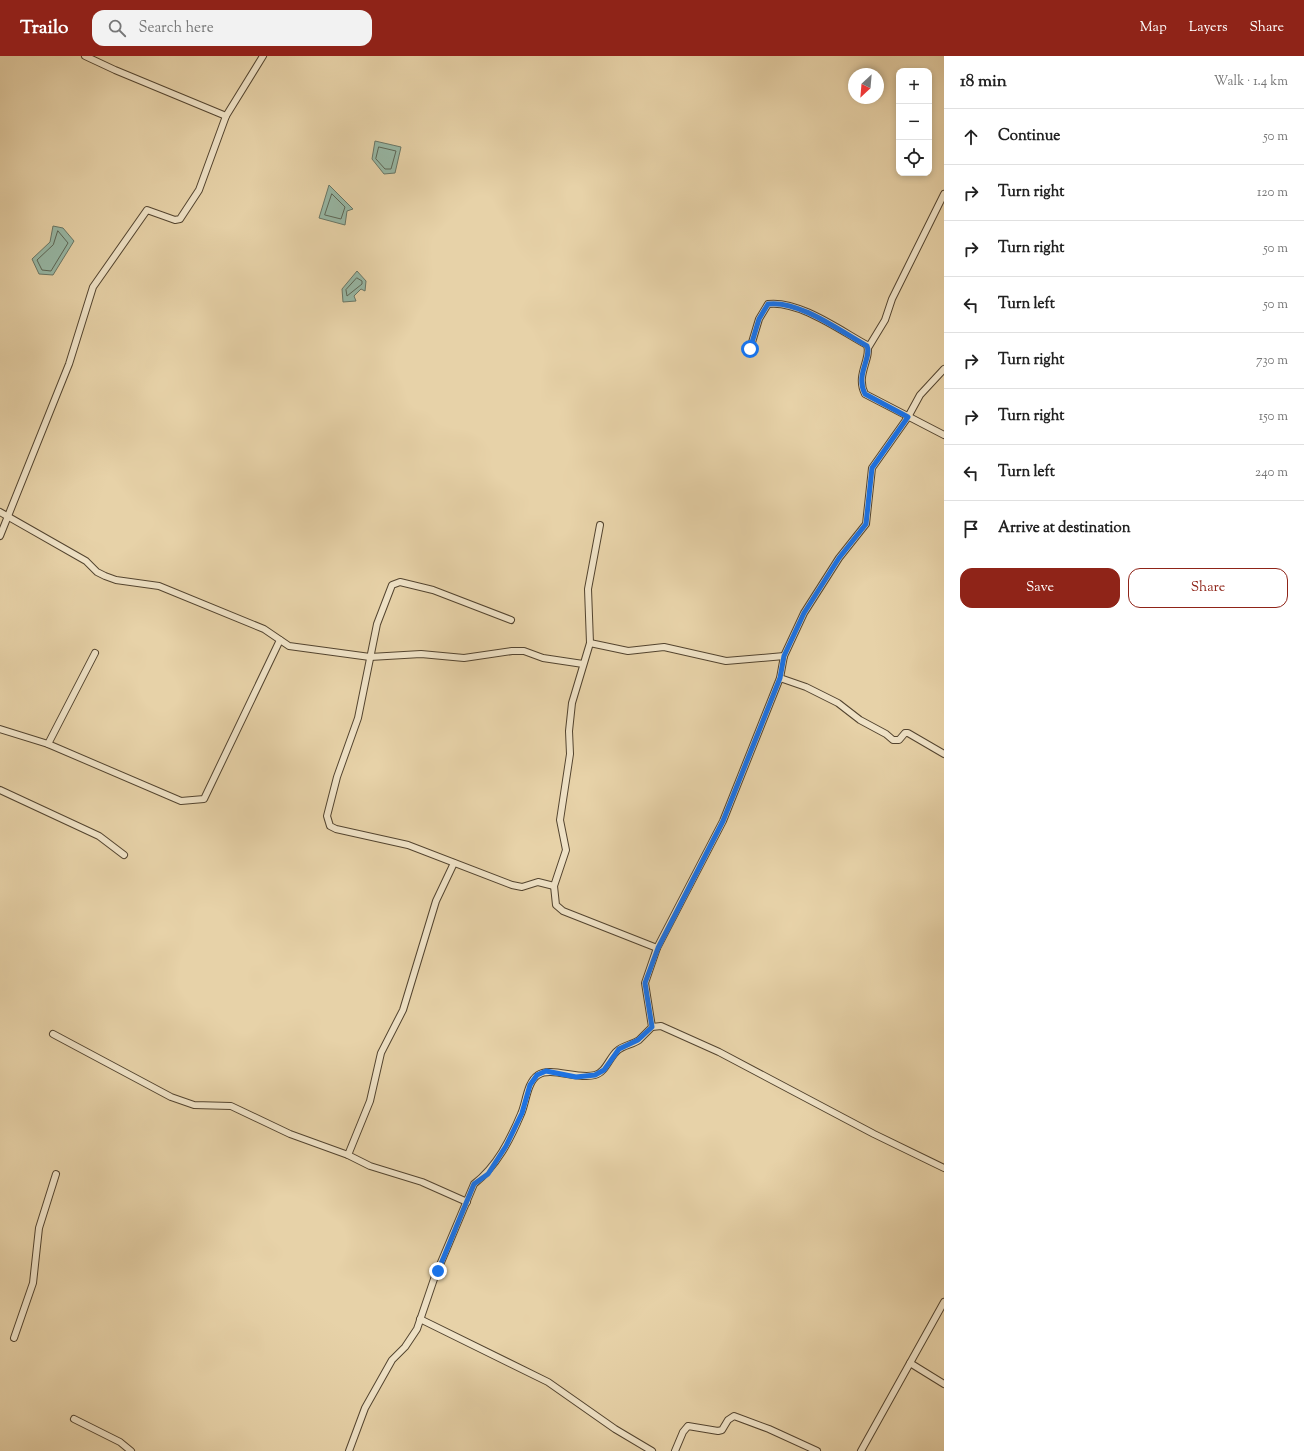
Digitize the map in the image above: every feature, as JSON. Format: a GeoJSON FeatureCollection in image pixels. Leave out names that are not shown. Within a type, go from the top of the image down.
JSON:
{"type":"FeatureCollection","features":[{"type":"Feature","properties":{"kind":"street"},"geometry":{"type":"LineString","coordinates":[[85,56],[226,116]]}},
{"type":"Feature","properties":{"kind":"street"},"geometry":{"type":"LineString","coordinates":[[0,536],[69,364],[93,287],[147,210],[175,220],[180,219],[199,190],[226,116],[263,56]]}},
{"type":"Feature","properties":{"kind":"street"},"geometry":{"type":"LineString","coordinates":[[944,194],[892,299],[885,320],[868,348],[862,373],[861,388],[865,394],[944,435]]}},
{"type":"Feature","properties":{"kind":"street"},"geometry":{"type":"LineString","coordinates":[[750,349],[759,319],[765,306],[773,303],[801,309],[868,348]]}},
{"type":"Feature","properties":{"kind":"street"},"geometry":{"type":"LineString","coordinates":[[652,1027],[645,983],[658,948],[723,821],[780,678],[784,656],[804,613],[839,558],[866,524],[872,468],[908,417],[920,395],[944,368]]}},
{"type":"Feature","properties":{"kind":"street"},"geometry":{"type":"LineString","coordinates":[[0,512],[86,561],[97,572],[105,576],[116,580],[158,586],[264,629],[289,646],[370,657],[421,654],[464,658],[512,651],[524,651],[543,658],[584,664]]}},
{"type":"Feature","properties":{"kind":"street"},"geometry":{"type":"LineString","coordinates":[[600,525],[588,588],[590,643],[572,703],[569,731],[570,754],[560,820],[566,850],[554,886],[556,905],[563,911],[658,948]]}},
{"type":"Feature","properties":{"kind":"street"},"geometry":{"type":"LineString","coordinates":[[511,620],[433,590],[400,582],[392,585],[377,624],[358,718],[337,777],[327,816],[330,826],[336,829],[408,846],[522,887],[538,882],[554,886]]}},
{"type":"Feature","properties":{"kind":"street"},"geometry":{"type":"LineString","coordinates":[[0,729],[48,744],[181,801],[204,799],[280,640]]}},
{"type":"Feature","properties":{"kind":"street"},"geometry":{"type":"LineString","coordinates":[[590,643],[628,651],[664,647],[726,662],[784,656]]}},
{"type":"Feature","properties":{"kind":"street"},"geometry":{"type":"LineString","coordinates":[[48,744],[95,653]]}},
{"type":"Feature","properties":{"kind":"street"},"geometry":{"type":"LineString","coordinates":[[780,678],[806,687],[838,703],[860,720],[886,734],[893,740],[899,740],[905,733],[908,733],[944,754]]}},
{"type":"Feature","properties":{"kind":"street"},"geometry":{"type":"LineString","coordinates":[[0,790],[100,836],[124,855]]}},
{"type":"Feature","properties":{"kind":"street"},"geometry":{"type":"LineString","coordinates":[[348,1155],[370,1101],[381,1053],[403,1010],[436,901],[454,863]]}},
{"type":"Feature","properties":{"kind":"street"},"geometry":{"type":"LineString","coordinates":[[349,1451],[365,1408],[392,1360],[414,1336],[434,1279],[474,1184],[488,1174],[506,1146],[522,1113],[530,1085],[537,1075],[546,1071],[576,1077],[595,1075],[604,1070],[619,1049],[638,1040],[652,1027],[662,1026],[719,1052],[874,1134],[944,1168]]}},
{"type":"Feature","properties":{"kind":"street"},"geometry":{"type":"LineString","coordinates":[[53,1034],[171,1097],[194,1105],[231,1106],[290,1134],[348,1155],[370,1166],[422,1182],[467,1202]]}},
{"type":"Feature","properties":{"kind":"street"},"geometry":{"type":"LineString","coordinates":[[14,1338],[34,1284],[39,1228],[56,1174]]}},
{"type":"Feature","properties":{"kind":"street"},"geometry":{"type":"LineString","coordinates":[[861,1451],[944,1302]]}},
{"type":"Feature","properties":{"kind":"street"},"geometry":{"type":"LineString","coordinates":[[420,1319],[548,1382],[615,1429],[652,1451]]}},
{"type":"Feature","properties":{"kind":"street"},"geometry":{"type":"LineString","coordinates":[[910,1363],[944,1384]]}},
{"type":"Feature","properties":{"kind":"street"},"geometry":{"type":"LineString","coordinates":[[675,1451],[683,1432],[688,1426],[718,1431],[722,1430],[728,1420],[734,1416],[769,1429],[818,1451]]}},
{"type":"Feature","properties":{"kind":"street"},"geometry":{"type":"LineString","coordinates":[[74,1420],[120,1442],[131,1451]]}},
{"type":"Feature","properties":{"kind":"water"},"geometry":{"type":"Polygon","coordinates":[[[375,141],[401,147],[395,173],[384,174],[372,159],[375,141]]]}},
{"type":"Feature","properties":{"kind":"water"},"geometry":{"type":"Polygon","coordinates":[[[329,185],[353,209],[347,211],[345,225],[319,218],[329,185]]]}},
{"type":"Feature","properties":{"kind":"water"},"geometry":{"type":"Polygon","coordinates":[[[53,226],[63,228],[74,241],[53,275],[39,274],[32,259],[50,242],[53,226]]]}},
{"type":"Feature","properties":{"kind":"water"},"geometry":{"type":"Polygon","coordinates":[[[357,271],[366,281],[365,291],[361,289],[354,296],[356,301],[343,302],[342,289],[357,271]]]}},
{"type":"Feature","properties":{"kind":"route"},"geometry":{"type":"LineString","coordinates":[[438,1271],[474,1184],[488,1174],[506,1146],[522,1113],[530,1085],[537,1075],[546,1071],[576,1077],[595,1075],[604,1070],[613,1055],[619,1049],[638,1040],[652,1027],[645,983],[658,948],[723,821],[780,678],[784,656],[804,613],[839,558],[866,524],[872,468],[908,417],[865,394],[861,388],[862,373],[869,350],[867,346],[801,309],[773,303],[765,306],[759,319],[750,349]]}}]}
